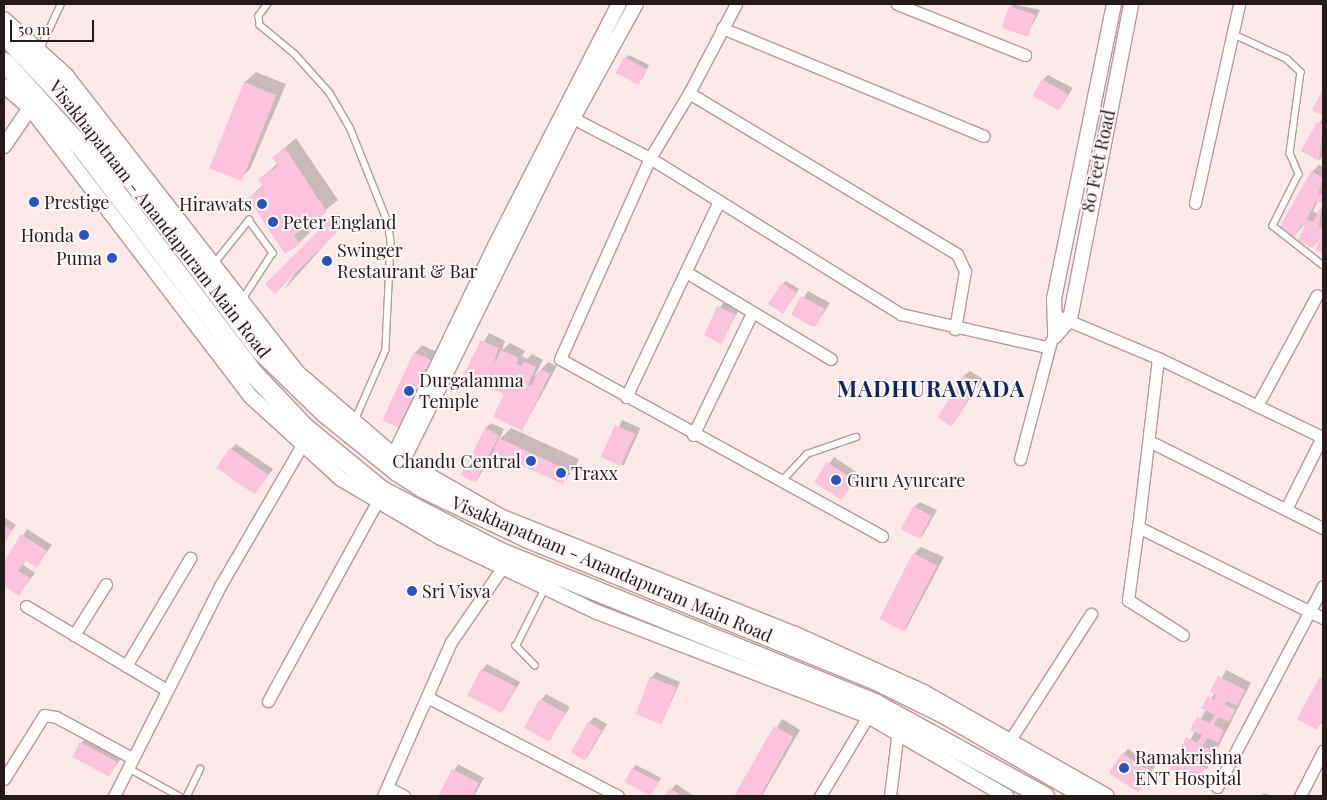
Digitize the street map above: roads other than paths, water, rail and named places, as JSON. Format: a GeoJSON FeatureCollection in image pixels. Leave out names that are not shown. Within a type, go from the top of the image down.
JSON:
{"type":"FeatureCollection","features":[{"type":"Feature","properties":{"kind":"main road","name":"Visakhapatnam - Anandapuram Main Road"},"geometry":{"type":"LineString","coordinates":[[4,34],[95,132],[260,350],[324,412],[396,464],[423,488],[528,538],[888,686],[1087,796]]}},
{"type":"Feature","properties":{"kind":"main road","name":"Visakhapatnam - Anandapuram Main Road"},"geometry":{"type":"LineString","coordinates":[[4,62],[83,149],[253,373],[303,426],[381,490],[498,551],[874,703],[1044,796]]}},
{"type":"Feature","properties":{"kind":"street"},"geometry":{"type":"LineString","coordinates":[[396,464],[568,115],[619,4]]}},
{"type":"Feature","properties":{"kind":"street"},"geometry":{"type":"LineString","coordinates":[[568,115],[636,4]]}},
{"type":"Feature","properties":{"kind":"street"},"geometry":{"type":"LineString","coordinates":[[736,4],[689,93],[650,158],[560,359],[693,435],[882,536]]}},
{"type":"Feature","properties":{"kind":"street"},"geometry":{"type":"LineString","coordinates":[[897,4],[1025,55]]}},
{"type":"Feature","properties":{"kind":"street"},"geometry":{"type":"LineString","coordinates":[[1020,459],[1050,341],[1114,4]]}},
{"type":"Feature","properties":{"kind":"street","name":"80 Feet Road"},"geometry":{"type":"LineString","coordinates":[[1070,319],[1131,4]]}},
{"type":"Feature","properties":{"kind":"street"},"geometry":{"type":"LineString","coordinates":[[1195,203],[1229,32],[1239,4]]}},
{"type":"Feature","properties":{"kind":"street"},"geometry":{"type":"LineString","coordinates":[[4,20],[66,75],[212,267],[297,372],[396,464],[500,516],[793,633],[924,692],[1107,796]]}},
{"type":"Feature","properties":{"kind":"street"},"geometry":{"type":"LineString","coordinates":[[722,28],[984,136]]}},
{"type":"Feature","properties":{"kind":"street"},"geometry":{"type":"LineString","coordinates":[[4,86],[30,108],[210,348],[250,396],[341,479],[377,502],[502,568],[545,588],[868,716],[898,730],[1006,796]]}},
{"type":"Feature","properties":{"kind":"street"},"geometry":{"type":"LineString","coordinates":[[689,93],[957,254],[965,271],[955,329]]}},
{"type":"Feature","properties":{"kind":"street"},"geometry":{"type":"LineString","coordinates":[[4,146],[30,108]]}},
{"type":"Feature","properties":{"kind":"street"},"geometry":{"type":"LineString","coordinates":[[568,115],[650,158],[901,314],[955,329],[1050,341]]}},
{"type":"Feature","properties":{"kind":"street"},"geometry":{"type":"LineString","coordinates":[[626,396],[720,201]]}},
{"type":"Feature","properties":{"kind":"street"},"geometry":{"type":"LineString","coordinates":[[686,272],[831,359]]}},
{"type":"Feature","properties":{"kind":"street"},"geometry":{"type":"LineString","coordinates":[[1257,406],[1317,295]]}},
{"type":"Feature","properties":{"kind":"street"},"geometry":{"type":"LineString","coordinates":[[693,435],[752,313]]}},
{"type":"Feature","properties":{"kind":"street"},"geometry":{"type":"LineString","coordinates":[[1055,315],[1070,319],[1158,358],[1322,436],[1286,509]]}},
{"type":"Feature","properties":{"kind":"street"},"geometry":{"type":"LineString","coordinates":[[1050,341],[1070,319]]}},
{"type":"Feature","properties":{"kind":"street"},"geometry":{"type":"LineString","coordinates":[[1158,358],[1128,600],[1183,635]]}},
{"type":"Feature","properties":{"kind":"street"},"geometry":{"type":"LineString","coordinates":[[1149,441],[1323,528]]}},
{"type":"Feature","properties":{"kind":"street"},"geometry":{"type":"LineString","coordinates":[[114,796],[251,527],[302,445]]}},
{"type":"Feature","properties":{"kind":"street"},"geometry":{"type":"LineString","coordinates":[[268,701],[377,502]]}},
{"type":"Feature","properties":{"kind":"street"},"geometry":{"type":"LineString","coordinates":[[1138,527],[1323,618]]}},
{"type":"Feature","properties":{"kind":"street"},"geometry":{"type":"LineString","coordinates":[[126,666],[190,558]]}},
{"type":"Feature","properties":{"kind":"street"},"geometry":{"type":"LineString","coordinates":[[404,796],[386,792],[451,642],[502,568]]}},
{"type":"Feature","properties":{"kind":"street"},"geometry":{"type":"LineString","coordinates":[[74,635],[106,584]]}},
{"type":"Feature","properties":{"kind":"street"},"geometry":{"type":"LineString","coordinates":[[1218,787],[1323,586]]}},
{"type":"Feature","properties":{"kind":"street"},"geometry":{"type":"LineString","coordinates":[[26,606],[167,690]]}},
{"type":"Feature","properties":{"kind":"street"},"geometry":{"type":"LineString","coordinates":[[1010,740],[1091,614]]}},
{"type":"Feature","properties":{"kind":"street"},"geometry":{"type":"LineString","coordinates":[[427,697],[618,796]]}},
{"type":"Feature","properties":{"kind":"street"},"geometry":{"type":"LineString","coordinates":[[4,779],[44,715],[56,716],[130,763]]}},
{"type":"Feature","properties":{"kind":"street"},"geometry":{"type":"LineString","coordinates":[[820,796],[868,716]]}},
{"type":"Feature","properties":{"kind":"street"},"geometry":{"type":"LineString","coordinates":[[890,796],[898,730]]}},
{"type":"Feature","properties":{"kind":"street"},"geometry":{"type":"LineString","coordinates":[[1300,796],[1323,751]]}},
{"type":"Feature","properties":{"kind":"lane"},"geometry":{"type":"LineString","coordinates":[[39,51],[61,4]]}},
{"type":"Feature","properties":{"kind":"lane"},"geometry":{"type":"LineString","coordinates":[[268,4],[259,16],[260,25],[295,54],[330,93],[350,127],[388,222],[391,262],[386,350],[373,390],[354,423]]}},
{"type":"Feature","properties":{"kind":"lane"},"geometry":{"type":"LineString","coordinates":[[1229,32],[1287,59],[1301,72],[1290,153],[1299,174],[1273,226],[1323,265]]}},
{"type":"Feature","properties":{"kind":"lane"},"geometry":{"type":"LineString","coordinates":[[212,267],[249,220],[273,253],[241,302]]}},
{"type":"Feature","properties":{"kind":"lane"},"geometry":{"type":"LineString","coordinates":[[781,482],[807,454],[856,437]]}},
{"type":"Feature","properties":{"kind":"lane"},"geometry":{"type":"LineString","coordinates":[[534,666],[516,646],[545,588]]}},
{"type":"Feature","properties":{"kind":"lane"},"geometry":{"type":"LineString","coordinates":[[130,763],[179,796]]}},
{"type":"Feature","properties":{"kind":"lane"},"geometry":{"type":"LineString","coordinates":[[187,796],[200,769]]}},
{"type":"Feature","properties":{"kind":"place","name":"Prestige"},"geometry":{"type":"Point","coordinates":[34,202]}},
{"type":"Feature","properties":{"kind":"place","name":"Hirawats"},"geometry":{"type":"Point","coordinates":[262,204]}},
{"type":"Feature","properties":{"kind":"place","name":"Peter England"},"geometry":{"type":"Point","coordinates":[273,222]}},
{"type":"Feature","properties":{"kind":"place","name":"Honda"},"geometry":{"type":"Point","coordinates":[84,235]}},
{"type":"Feature","properties":{"kind":"place","name":"Puma"},"geometry":{"type":"Point","coordinates":[112,258]}},
{"type":"Feature","properties":{"kind":"place","name":"Swinger Restaurant & Bar"},"geometry":{"type":"Point","coordinates":[327,261]}},
{"type":"Feature","properties":{"kind":"place","name":"Durgalamma Temple"},"geometry":{"type":"Point","coordinates":[409,391]}},
{"type":"Feature","properties":{"kind":"place","name":"Chandu Central"},"geometry":{"type":"Point","coordinates":[531,461]}},
{"type":"Feature","properties":{"kind":"place","name":"Traxx"},"geometry":{"type":"Point","coordinates":[561,473]}},
{"type":"Feature","properties":{"kind":"place","name":"Guru Ayurcare"},"geometry":{"type":"Point","coordinates":[836,480]}},
{"type":"Feature","properties":{"kind":"place","name":"Sri Visva"},"geometry":{"type":"Point","coordinates":[412,591]}},
{"type":"Feature","properties":{"kind":"place","name":"Ramakrishna ENT Hospital"},"geometry":{"type":"Point","coordinates":[1124,768]}},
{"type":"Feature","properties":{"kind":"district","name":"MADHURAWADA"},"geometry":{"type":"Point","coordinates":[931,389]}}]}
